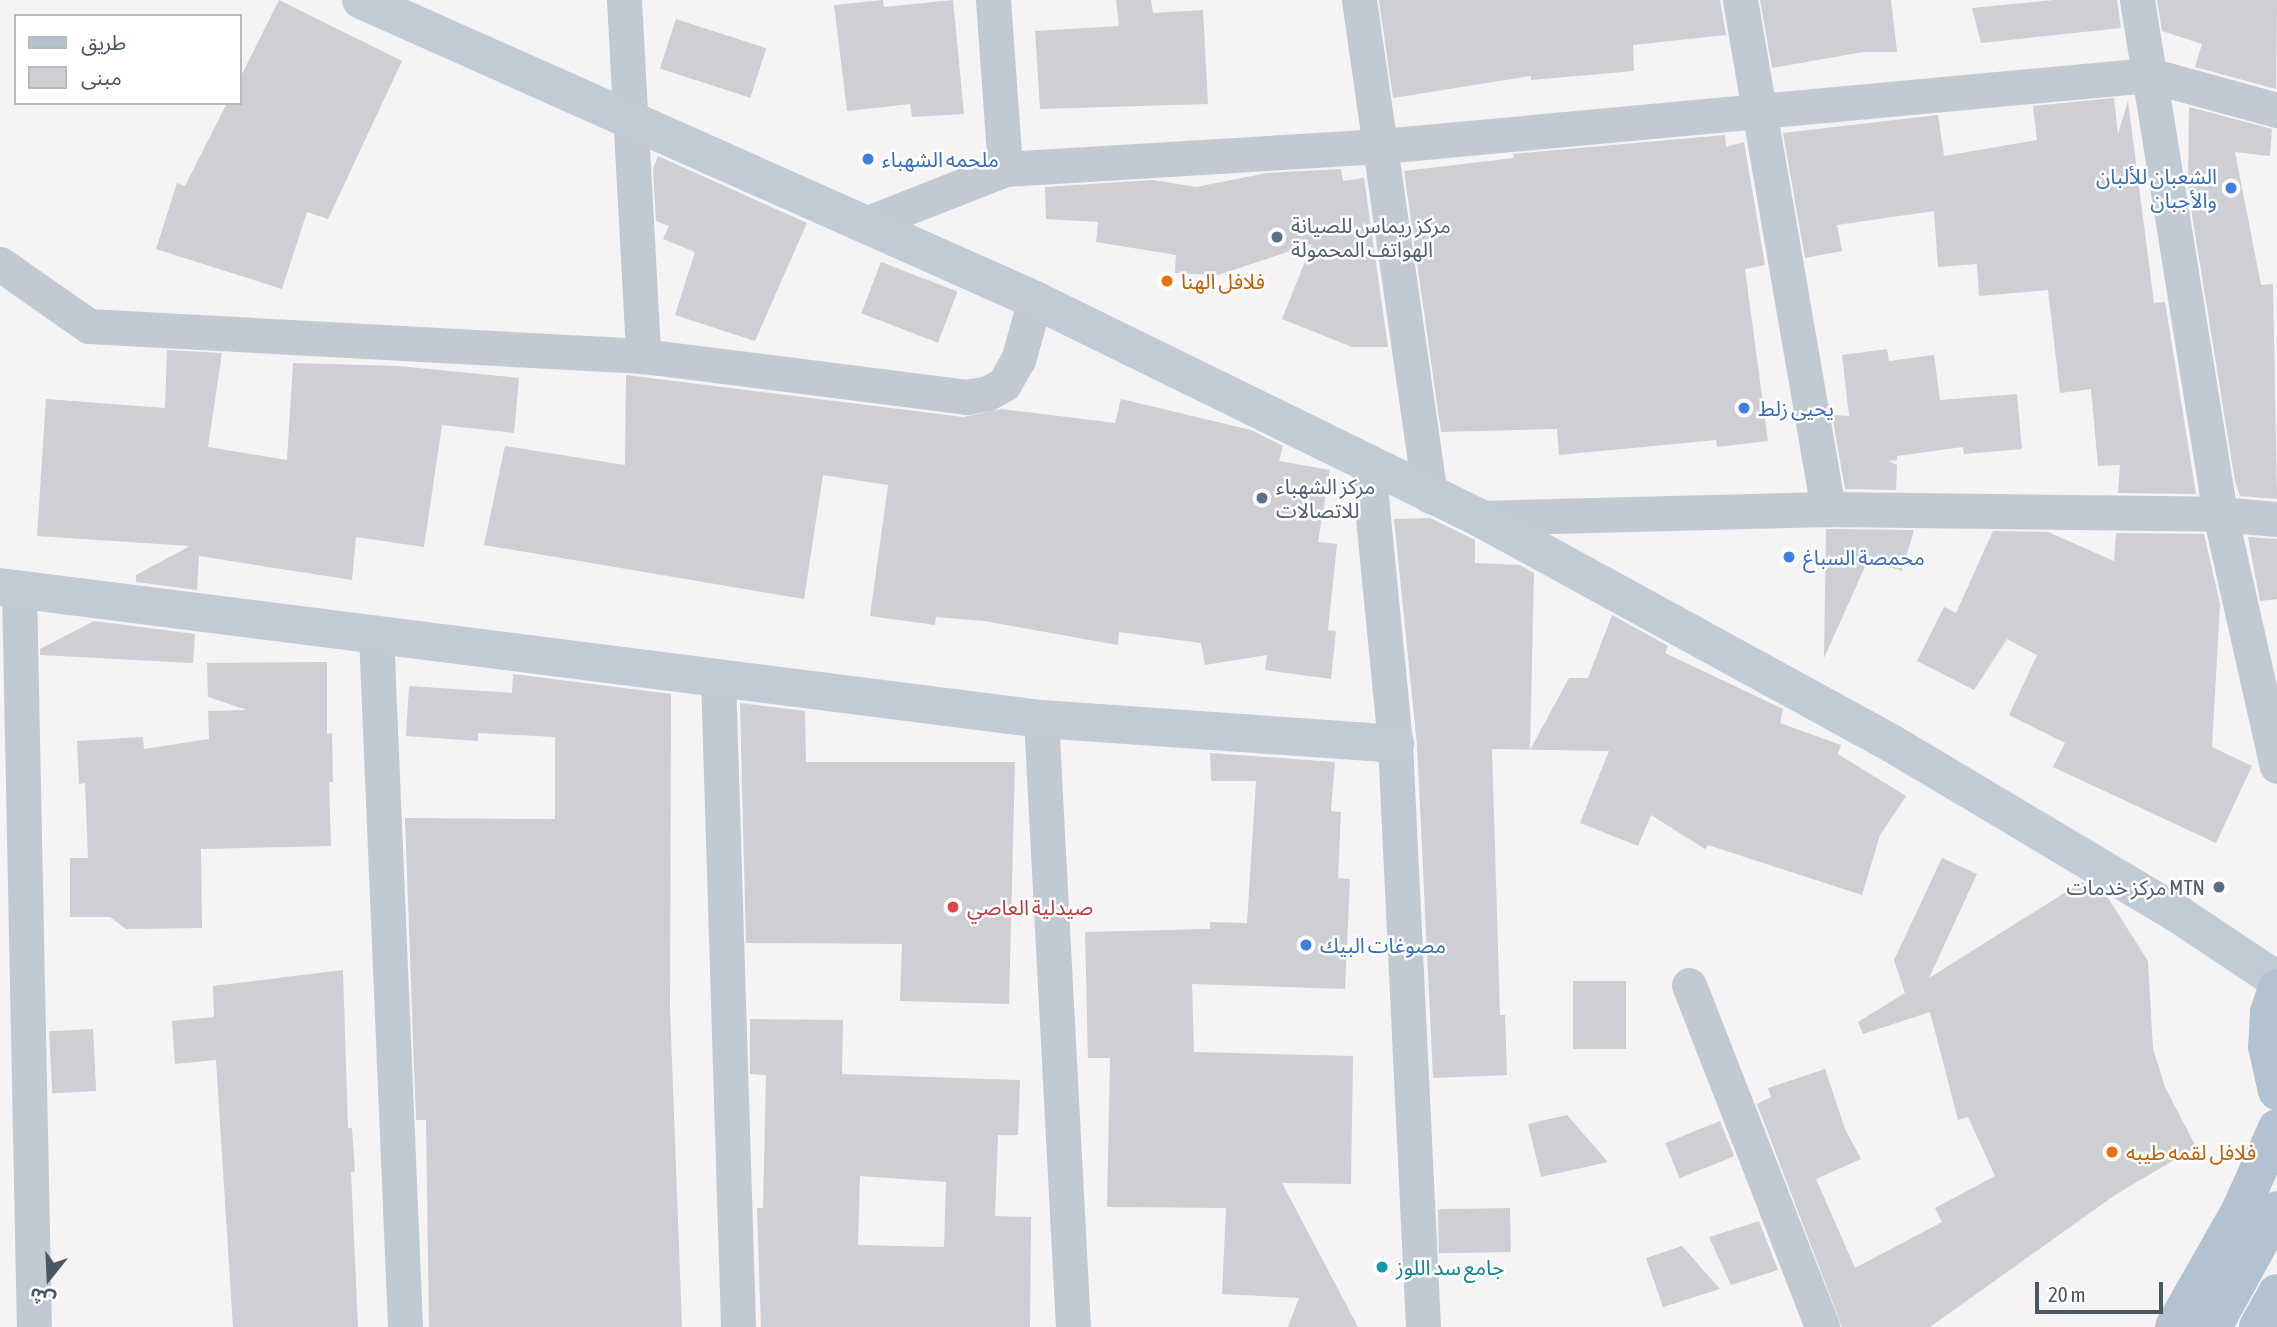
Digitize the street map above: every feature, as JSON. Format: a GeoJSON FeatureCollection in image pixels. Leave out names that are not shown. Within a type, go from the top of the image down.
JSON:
{"type":"FeatureCollection","features":[{"type":"Feature","properties":{"kind":"main road"},"geometry":{"type":"LineString","coordinates":[[361,0],[868,223],[1035,300],[1368,467],[1480,518],[1891,743],[2178,914],[2277,980]]}},
{"type":"Feature","properties":{"kind":"main road"},"geometry":{"type":"LineString","coordinates":[[9,588],[1041,719],[1395,744]]}},
{"type":"Feature","properties":{"kind":"main road"},"geometry":{"type":"LineString","coordinates":[[2277,988],[2269,1013],[2267,1046],[2277,1091]]}},
{"type":"Feature","properties":{"kind":"main road"},"geometry":{"type":"LineString","coordinates":[[2174,1327],[2240,1211],[2277,1128]]}},
{"type":"Feature","properties":{"kind":"main road"},"geometry":{"type":"LineString","coordinates":[[2213,1327],[2277,1210]]}},
{"type":"Feature","properties":{"kind":"main road"},"geometry":{"type":"LineString","coordinates":[[2258,1327],[2277,1293]]}},
{"type":"Feature","properties":{"kind":"street"},"geometry":{"type":"LineString","coordinates":[[624,0],[643,356]]}},
{"type":"Feature","properties":{"kind":"street"},"geometry":{"type":"LineString","coordinates":[[993,0],[1004,169]]}},
{"type":"Feature","properties":{"kind":"street"},"geometry":{"type":"LineString","coordinates":[[1359,0],[1430,496]]}},
{"type":"Feature","properties":{"kind":"street"},"geometry":{"type":"LineString","coordinates":[[1740,0],[1828,509]]}},
{"type":"Feature","properties":{"kind":"street"},"geometry":{"type":"LineString","coordinates":[[2137,0],[2220,514],[2277,766]]}},
{"type":"Feature","properties":{"kind":"street"},"geometry":{"type":"LineString","coordinates":[[868,223],[1004,169],[1382,146],[2149,75],[2277,110]]}},
{"type":"Feature","properties":{"kind":"street"},"geometry":{"type":"LineString","coordinates":[[0,264],[89,326],[643,356],[977,395],[1004,384],[1018,360],[1035,300]]}},
{"type":"Feature","properties":{"kind":"street"},"geometry":{"type":"LineString","coordinates":[[1368,467],[1395,744],[1423,1327]]}},
{"type":"Feature","properties":{"kind":"street"},"geometry":{"type":"LineString","coordinates":[[1480,518],[1828,509],[2220,514],[2277,519]]}},
{"type":"Feature","properties":{"kind":"street"},"geometry":{"type":"LineString","coordinates":[[9,588],[34,1327]]}},
{"type":"Feature","properties":{"kind":"street"},"geometry":{"type":"LineString","coordinates":[[376,635],[405,1327]]}},
{"type":"Feature","properties":{"kind":"street"},"geometry":{"type":"LineString","coordinates":[[718,678],[738,1327]]}},
{"type":"Feature","properties":{"kind":"street"},"geometry":{"type":"LineString","coordinates":[[1041,719],[1073,1327]]}},
{"type":"Feature","properties":{"kind":"street"},"geometry":{"type":"LineString","coordinates":[[1689,985],[1822,1327]]}},
{"type":"Feature","properties":{"kind":"building"},"geometry":{"type":"Polygon","coordinates":[[[279,0],[402,61],[328,219],[307,212],[282,289],[156,249],[177,183],[185,186],[226,105],[242,105],[242,74],[279,0]]]}},
{"type":"Feature","properties":{"kind":"building"},"geometry":{"type":"Polygon","coordinates":[[[883,0],[884,7],[953,0],[964,114],[912,117],[910,104],[847,111],[834,5],[883,0]]]}},
{"type":"Feature","properties":{"kind":"building"},"geometry":{"type":"Polygon","coordinates":[[[1116,0],[1151,0],[1153,13],[1203,10],[1208,104],[1040,109],[1035,31],[1119,26],[1116,0]]]}},
{"type":"Feature","properties":{"kind":"building"},"geometry":{"type":"Polygon","coordinates":[[[1379,0],[1720,0],[1726,35],[1633,45],[1634,71],[1531,80],[1531,76],[1393,98],[1379,0]]]}},
{"type":"Feature","properties":{"kind":"building"},"geometry":{"type":"Polygon","coordinates":[[[1760,0],[1891,0],[1897,52],[1863,52],[1772,68],[1760,0]]]}},
{"type":"Feature","properties":{"kind":"building"},"geometry":{"type":"Polygon","coordinates":[[[2054,0],[2117,0],[2121,28],[1981,43],[1972,8],[2054,0]]]}},
{"type":"Feature","properties":{"kind":"building"},"geometry":{"type":"Polygon","coordinates":[[[2157,0],[2277,0],[2276,89],[2195,67],[2202,44],[2162,31],[2157,0]]]}},
{"type":"Feature","properties":{"kind":"building"},"geometry":{"type":"Polygon","coordinates":[[[676,19],[766,48],[750,98],[660,68],[676,19]]]}},
{"type":"Feature","properties":{"kind":"building"},"geometry":{"type":"Polygon","coordinates":[[[2114,98],[2118,134],[2128,101],[2154,303],[2165,302],[2196,494],[2118,493],[2120,465],[2098,466],[2091,389],[2060,393],[2048,290],[1979,296],[1977,264],[1938,267],[1934,211],[1837,225],[1842,251],[1805,258],[1783,133],[1938,115],[1944,156],[2037,140],[2033,106],[2114,98]]]}},
{"type":"Feature","properties":{"kind":"building"},"geometry":{"type":"Polygon","coordinates":[[[2189,107],[2272,129],[2270,156],[2235,152],[2261,285],[2273,284],[2277,499],[2240,496],[2235,481],[2188,190],[2189,107]]]}},
{"type":"Feature","properties":{"kind":"building"},"geometry":{"type":"Polygon","coordinates":[[[1725,135],[1726,147],[1744,142],[1765,265],[1745,269],[1768,441],[1717,447],[1716,440],[1559,455],[1557,429],[1441,432],[1404,171],[1514,158],[1513,154],[1725,135]]]}},
{"type":"Feature","properties":{"kind":"building"},"geometry":{"type":"Polygon","coordinates":[[[658,156],[807,223],[755,341],[675,315],[695,252],[663,239],[669,226],[656,221],[653,169],[658,156]]]}},
{"type":"Feature","properties":{"kind":"building"},"geometry":{"type":"Polygon","coordinates":[[[1341,169],[1343,181],[1364,178],[1388,347],[1352,347],[1282,319],[1312,244],[1218,275],[1175,273],[1176,255],[1096,242],[1098,222],[1046,219],[1045,187],[1153,180],[1196,187],[1267,173],[1341,169]]]}},
{"type":"Feature","properties":{"kind":"building"},"geometry":{"type":"Polygon","coordinates":[[[881,262],[958,291],[938,343],[861,313],[881,262]]]}},
{"type":"Feature","properties":{"kind":"building"},"geometry":{"type":"Polygon","coordinates":[[[1887,349],[1889,361],[1934,355],[1940,400],[2017,394],[2022,449],[1964,454],[1963,447],[1897,456],[1897,460],[1888,461],[1897,465],[1896,490],[1845,489],[1832,415],[1849,416],[1842,355],[1887,349]]]}},
{"type":"Feature","properties":{"kind":"building"},"geometry":{"type":"Polygon","coordinates":[[[167,350],[222,353],[208,447],[287,460],[293,363],[398,366],[519,378],[514,433],[442,425],[424,547],[356,537],[352,580],[199,556],[197,590],[136,582],[136,575],[190,546],[37,536],[46,399],[165,408],[167,350]]]}},
{"type":"Feature","properties":{"kind":"building"},"geometry":{"type":"Polygon","coordinates":[[[626,375],[963,417],[1001,409],[1115,423],[1121,399],[1251,430],[1283,446],[1279,461],[1330,470],[1318,542],[1337,544],[1328,630],[1336,631],[1331,679],[1265,670],[1267,655],[1205,665],[1201,643],[1119,632],[1118,645],[984,621],[936,617],[935,625],[870,616],[888,485],[823,475],[804,599],[484,545],[505,446],[625,465],[626,375]]]}},
{"type":"Feature","properties":{"kind":"building"},"geometry":{"type":"Polygon","coordinates":[[[1430,518],[1475,540],[1475,563],[1520,565],[1534,573],[1530,750],[1492,749],[1500,1015],[1505,1015],[1507,1075],[1433,1078],[1417,745],[1394,519],[1430,518]]]}},
{"type":"Feature","properties":{"kind":"building"},"geometry":{"type":"Polygon","coordinates":[[[1826,529],[1914,530],[1902,571],[1868,560],[1824,658],[1826,529]]]}},
{"type":"Feature","properties":{"kind":"building"},"geometry":{"type":"Polygon","coordinates":[[[1993,531],[2048,532],[2114,561],[2116,533],[2204,534],[2220,604],[2212,747],[2252,766],[2216,843],[2053,767],[2065,743],[2009,715],[2037,655],[2007,639],[1974,690],[1917,661],[1944,607],[1956,613],[1993,531]]]}},
{"type":"Feature","properties":{"kind":"building"},"geometry":{"type":"Polygon","coordinates":[[[2248,537],[2277,539],[2277,599],[2260,601],[2248,537]]]}},
{"type":"Feature","properties":{"kind":"building"},"geometry":{"type":"Polygon","coordinates":[[[1612,615],[1668,646],[1665,653],[1783,709],[1780,723],[1841,745],[1838,754],[1906,796],[1880,835],[1862,895],[1708,845],[1705,849],[1651,815],[1638,846],[1580,823],[1609,751],[1530,750],[1569,678],[1588,678],[1612,615]]]}},
{"type":"Feature","properties":{"kind":"building"},"geometry":{"type":"Polygon","coordinates":[[[94,621],[195,634],[193,663],[40,655],[40,649],[94,621]]]}},
{"type":"Feature","properties":{"kind":"building"},"geometry":{"type":"Polygon","coordinates":[[[327,662],[327,734],[332,733],[333,782],[329,782],[331,846],[201,849],[202,928],[126,929],[110,917],[70,917],[70,858],[88,858],[85,783],[79,784],[77,741],[143,737],[144,749],[209,739],[208,711],[247,710],[208,697],[207,663],[327,662]]]}},
{"type":"Feature","properties":{"kind":"building"},"geometry":{"type":"Polygon","coordinates":[[[513,674],[671,694],[670,1008],[682,1327],[429,1327],[426,1120],[416,1120],[405,818],[555,819],[555,737],[478,733],[478,741],[406,736],[409,686],[512,693],[513,674]]]}},
{"type":"Feature","properties":{"kind":"building"},"geometry":{"type":"Polygon","coordinates":[[[740,703],[805,711],[806,762],[1015,762],[1009,1004],[900,1001],[902,944],[746,943],[740,703]]]}},
{"type":"Feature","properties":{"kind":"building"},"geometry":{"type":"Polygon","coordinates":[[[1210,753],[1335,762],[1331,811],[1341,812],[1338,878],[1350,879],[1345,989],[1192,984],[1194,1052],[1353,1056],[1351,1184],[1282,1183],[1358,1327],[1288,1327],[1299,1298],[1222,1294],[1226,1208],[1107,1207],[1110,1058],[1088,1058],[1085,932],[1210,929],[1210,922],[1247,923],[1256,781],[1211,781],[1210,753]]]}},
{"type":"Feature","properties":{"kind":"building"},"geometry":{"type":"Polygon","coordinates":[[[1942,858],[1977,874],[1929,978],[2082,882],[2108,898],[2148,961],[2153,1049],[2165,1087],[2196,1147],[2115,1195],[1930,1327],[1842,1327],[1757,1104],[1771,1097],[1768,1088],[1825,1069],[1845,1129],[1861,1159],[1816,1179],[1855,1268],[1942,1222],[1935,1208],[1995,1176],[1968,1117],[1958,1120],[1930,1012],[1863,1034],[1858,1022],[1905,993],[1894,960],[1942,858]]]}},
{"type":"Feature","properties":{"kind":"building"},"geometry":{"type":"Polygon","coordinates":[[[343,970],[348,1128],[352,1128],[355,1172],[351,1172],[358,1327],[233,1327],[216,1060],[175,1064],[172,1021],[214,1017],[213,986],[343,970]]]}},
{"type":"Feature","properties":{"kind":"building"},"geometry":{"type":"Polygon","coordinates":[[[1573,981],[1626,981],[1626,1049],[1573,1049],[1573,981]]]}},
{"type":"Feature","properties":{"kind":"building"},"geometry":{"type":"Polygon","coordinates":[[[750,1019],[843,1020],[842,1074],[1020,1080],[1018,1135],[998,1135],[995,1216],[1031,1217],[1030,1327],[761,1327],[757,1208],[763,1208],[766,1075],[750,1074],[750,1019]],[[860,1176],[858,1245],[944,1247],[946,1182],[860,1176]]]}},
{"type":"Feature","properties":{"kind":"building"},"geometry":{"type":"Polygon","coordinates":[[[93,1029],[96,1091],[52,1093],[49,1031],[93,1029]]]}},
{"type":"Feature","properties":{"kind":"building"},"geometry":{"type":"Polygon","coordinates":[[[1567,1115],[1608,1162],[1541,1177],[1528,1124],[1567,1115]]]}},
{"type":"Feature","properties":{"kind":"building"},"geometry":{"type":"Polygon","coordinates":[[[1720,1121],[1734,1156],[1680,1178],[1665,1143],[1720,1121]]]}},
{"type":"Feature","properties":{"kind":"building"},"geometry":{"type":"Polygon","coordinates":[[[1510,1208],[1511,1252],[1439,1253],[1438,1209],[1510,1208]]]}},
{"type":"Feature","properties":{"kind":"building"},"geometry":{"type":"Polygon","coordinates":[[[1759,1221],[1778,1270],[1731,1285],[1709,1237],[1759,1221]]]}},
{"type":"Feature","properties":{"kind":"building"},"geometry":{"type":"Polygon","coordinates":[[[1682,1246],[1720,1289],[1663,1307],[1646,1258],[1682,1246]]]}},
{"type":"Feature","properties":{"kind":"place","name":"ملحمه الشهباء"},"geometry":{"type":"Point","coordinates":[868,159]}},
{"type":"Feature","properties":{"kind":"place","name":"الشعبان للألبان والأجبان"},"geometry":{"type":"Point","coordinates":[2231,188]}},
{"type":"Feature","properties":{"kind":"place","name":"مركز ريماس للصيانة الهواتف المحمولة"},"geometry":{"type":"Point","coordinates":[1277,237]}},
{"type":"Feature","properties":{"kind":"place","name":"فلافل الهنا"},"geometry":{"type":"Point","coordinates":[1167,281]}},
{"type":"Feature","properties":{"kind":"place","name":"يحيى زلط"},"geometry":{"type":"Point","coordinates":[1744,408]}},
{"type":"Feature","properties":{"kind":"place","name":"مركز الشهباء للاتصالات"},"geometry":{"type":"Point","coordinates":[1262,498]}},
{"type":"Feature","properties":{"kind":"place","name":"محمصة السباغ"},"geometry":{"type":"Point","coordinates":[1789,557]}},
{"type":"Feature","properties":{"kind":"place","name":"مركز خدمات MTN"},"geometry":{"type":"Point","coordinates":[2219,887]}},
{"type":"Feature","properties":{"kind":"place","name":"صيدلية العاصي"},"geometry":{"type":"Point","coordinates":[953,907]}},
{"type":"Feature","properties":{"kind":"place","name":"مصوغات البيك"},"geometry":{"type":"Point","coordinates":[1306,945]}},
{"type":"Feature","properties":{"kind":"place","name":"فلافل لقمه طيبه"},"geometry":{"type":"Point","coordinates":[2112,1152]}},
{"type":"Feature","properties":{"kind":"place","name":"جامع سد اللوز"},"geometry":{"type":"Point","coordinates":[1382,1267]}}]}
